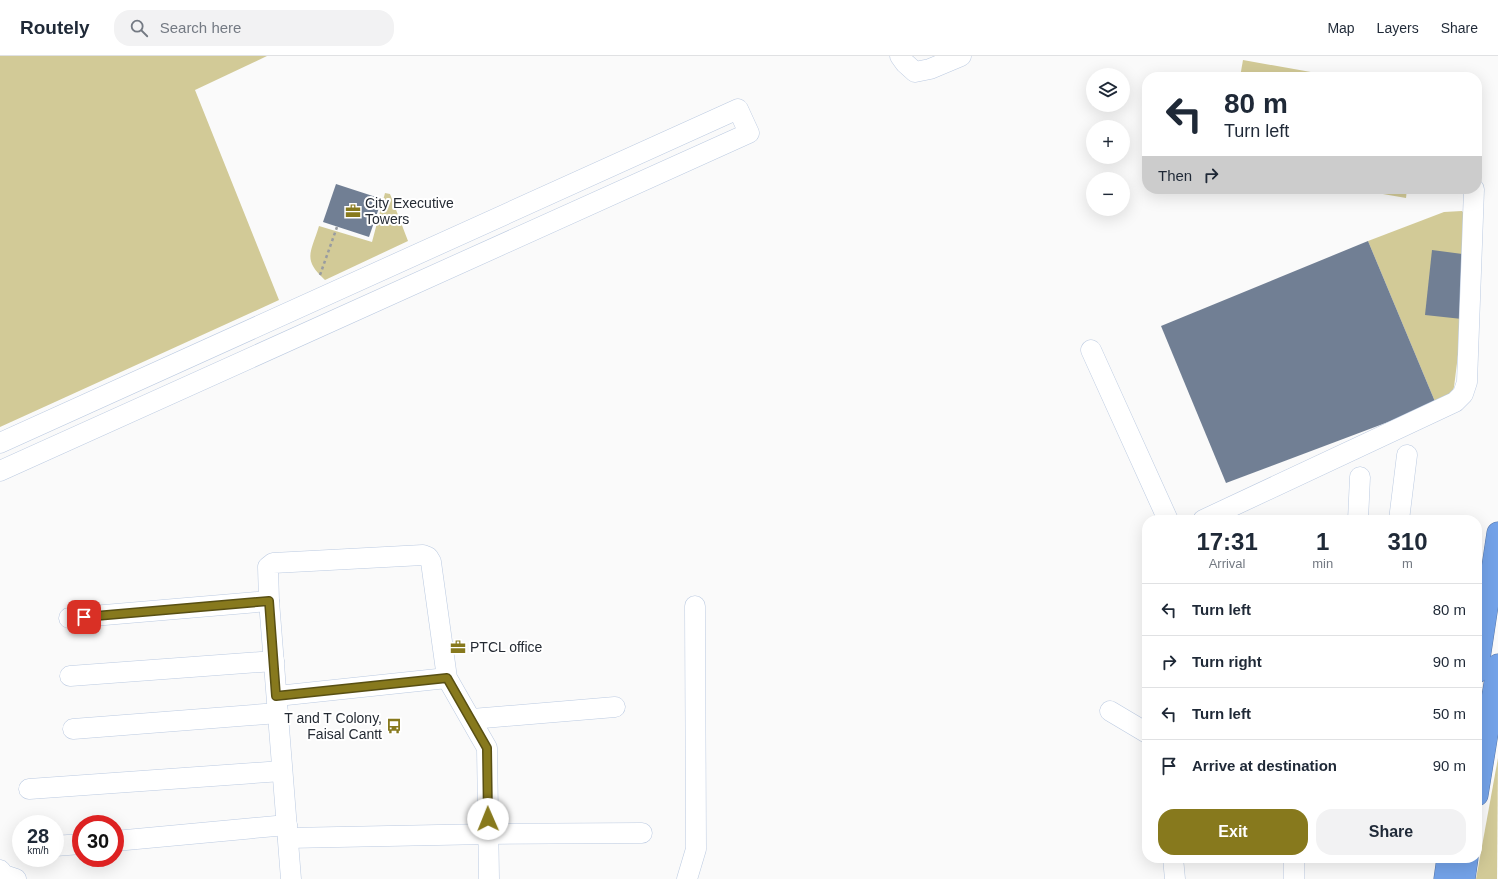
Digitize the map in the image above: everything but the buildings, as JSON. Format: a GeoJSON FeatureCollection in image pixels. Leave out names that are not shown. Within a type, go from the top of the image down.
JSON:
{"type":"FeatureCollection","features":[{"type":"Feature","properties":{"kind":"highway"},"geometry":{"type":"LineString","coordinates":[[1482,639],[1498,533]]}},
{"type":"Feature","properties":{"kind":"highway"},"geometry":{"type":"LineString","coordinates":[[1482,750],[1490,677]]}},
{"type":"Feature","properties":{"kind":"highway"},"geometry":{"type":"LineString","coordinates":[[1445,879],[1447,863]]}},
{"type":"Feature","properties":{"kind":"highway"},"geometry":{"type":"LineString","coordinates":[[1464,879],[1466,863]]}},
{"type":"Feature","properties":{"kind":"street"},"geometry":{"type":"LineString","coordinates":[[900,56],[905,64],[915,72],[930,69],[961,56]]}},
{"type":"Feature","properties":{"kind":"street"},"geometry":{"type":"LineString","coordinates":[[0,443],[738,109],[749,133],[0,471]]}},
{"type":"Feature","properties":{"kind":"street"},"geometry":{"type":"LineString","coordinates":[[553,193],[564,216]]}},
{"type":"Feature","properties":{"kind":"street"},"geometry":{"type":"LineString","coordinates":[[1214,515],[1455,402],[1463,394],[1467,382],[1474,194]]}},
{"type":"Feature","properties":{"kind":"street"},"geometry":{"type":"LineString","coordinates":[[1091,350],[1166,515]]}},
{"type":"Feature","properties":{"kind":"street"},"geometry":{"type":"LineString","coordinates":[[156,372],[167,396]]}},
{"type":"Feature","properties":{"kind":"street"},"geometry":{"type":"LineString","coordinates":[[1400,515],[1407,455]]}},
{"type":"Feature","properties":{"kind":"street"},"geometry":{"type":"LineString","coordinates":[[1358,515],[1360,477]]}},
{"type":"Feature","properties":{"kind":"street"},"geometry":{"type":"LineString","coordinates":[[291,879],[267,574],[268,567],[273,563],[423,555],[428,558],[430,562],[447,678],[472,719],[487,748],[489,879]]}},
{"type":"Feature","properties":{"kind":"street"},"geometry":{"type":"LineString","coordinates":[[69,618],[269,601]]}},
{"type":"Feature","properties":{"kind":"street"},"geometry":{"type":"LineString","coordinates":[[687,879],[696,849],[695,606]]}},
{"type":"Feature","properties":{"kind":"street"},"geometry":{"type":"LineString","coordinates":[[70,676],[274,661]]}},
{"type":"Feature","properties":{"kind":"street"},"geometry":{"type":"LineString","coordinates":[[73,729],[277,705],[447,678]]}},
{"type":"Feature","properties":{"kind":"street"},"geometry":{"type":"LineString","coordinates":[[472,719],[615,708]]}},
{"type":"Feature","properties":{"kind":"street"},"geometry":{"type":"LineString","coordinates":[[1110,711],[1142,730]]}},
{"type":"Feature","properties":{"kind":"street"},"geometry":{"type":"LineString","coordinates":[[29,789],[282,772]]}},
{"type":"Feature","properties":{"kind":"street"},"geometry":{"type":"LineString","coordinates":[[124,841],[287,832],[488,834],[642,833]]}},
{"type":"Feature","properties":{"kind":"street"},"geometry":{"type":"LineString","coordinates":[[1173,863],[1175,879]]}},
{"type":"Feature","properties":{"kind":"street"},"geometry":{"type":"LineString","coordinates":[[1294,863],[1294,879]]}},
{"type":"Feature","properties":{"kind":"street"},"geometry":{"type":"LineString","coordinates":[[0,870],[4,875],[16,879]]}},
{"type":"Feature","properties":{"kind":"path"},"geometry":{"type":"LineString","coordinates":[[320,275],[337,227]]}},
{"type":"Feature","properties":{"kind":"shaded area"},"geometry":{"type":"Polygon","coordinates":[[[0,56],[267,56],[195,90],[279,300],[0,427],[0,56]]]}},
{"type":"Feature","properties":{"kind":"shaded area"},"geometry":{"type":"Polygon","coordinates":[[[1243,60],[1311,72],[1241,72],[1243,60]]]}},
{"type":"Feature","properties":{"kind":"shaded area"},"geometry":{"type":"Polygon","coordinates":[[[385,193],[390,194],[408,241],[325,280],[313,266],[310,255],[319,226],[372,242],[385,193]]]}},
{"type":"Feature","properties":{"kind":"shaded area"},"geometry":{"type":"Polygon","coordinates":[[[1383,194],[1406,194],[1406,198],[1383,194]]]}},
{"type":"Feature","properties":{"kind":"shaded area"},"geometry":{"type":"Polygon","coordinates":[[[1462,211],[1474,226],[1454,387],[1451,395],[1436,404],[1368,241],[1444,212],[1462,211]]]}},
{"type":"Feature","properties":{"kind":"shaded area"},"geometry":{"type":"Polygon","coordinates":[[[1498,758],[1497,879],[1476,879],[1479,863],[1482,863],[1482,846],[1498,758]]]}},
{"type":"Feature","properties":{"kind":"place","name":"City Executive Towers"},"geometry":{"type":"Point","coordinates":[353,211]}},
{"type":"Feature","properties":{"kind":"place","name":"PTCL office"},"geometry":{"type":"Point","coordinates":[458,647]}},
{"type":"Feature","properties":{"kind":"place","name":"T and T Colony, Faisal Cantt"},"geometry":{"type":"Point","coordinates":[394,726]}},
{"type":"Feature","properties":{"kind":"route"},"geometry":{"type":"LineString","coordinates":[[84,617],[269,601],[276,696],[447,678],[476,725],[487,748],[488,819]]}}]}
